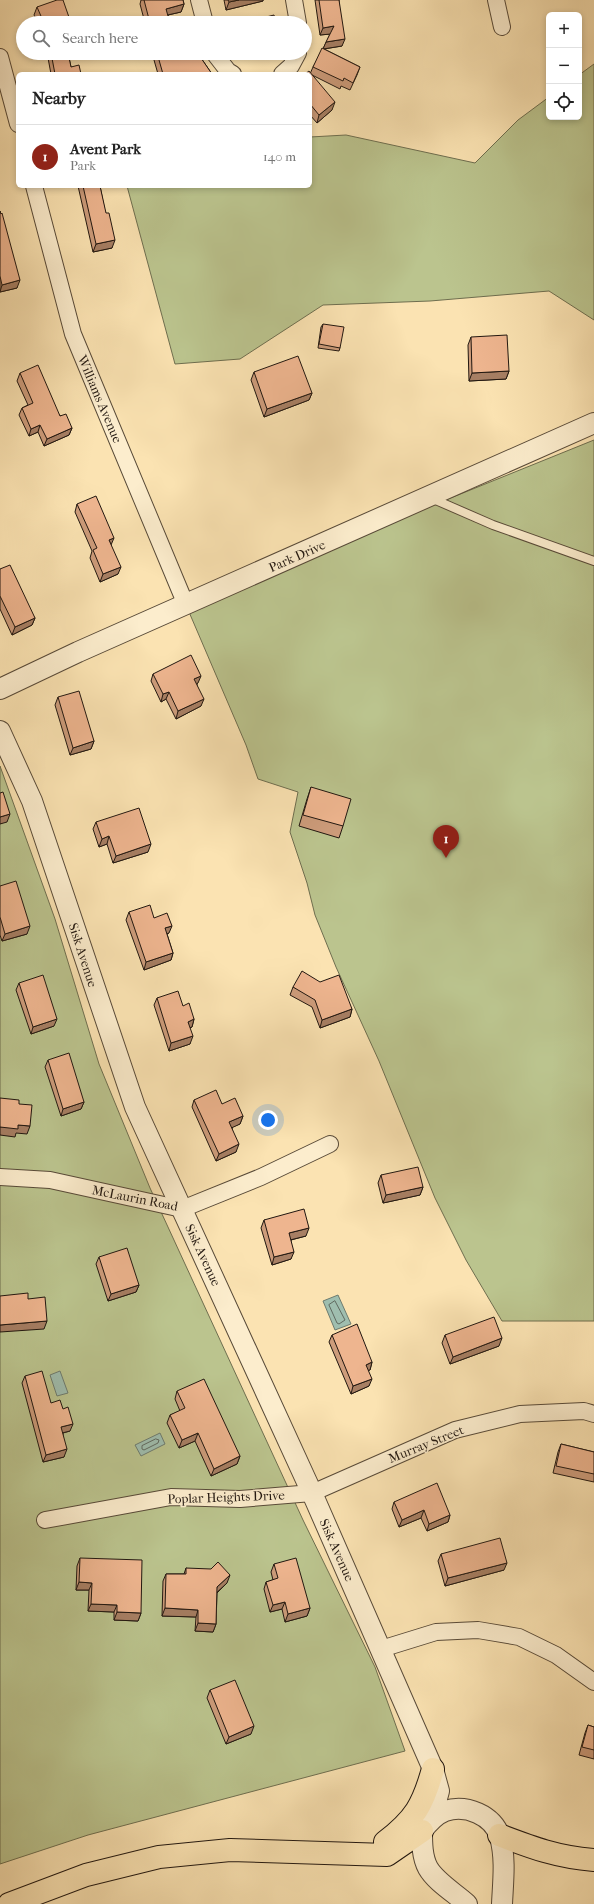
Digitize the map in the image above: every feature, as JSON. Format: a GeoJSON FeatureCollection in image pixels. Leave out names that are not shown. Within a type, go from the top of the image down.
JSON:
{"type":"FeatureCollection","features":[{"type":"Feature","properties":{"kind":"highway"},"geometry":{"type":"LineString","coordinates":[[362,1855],[378,1847],[399,1831],[414,1816],[426,1795],[433,1769]]}},
{"type":"Feature","properties":{"kind":"highway"},"geometry":{"type":"LineString","coordinates":[[9,1904],[86,1875],[159,1857],[230,1850],[387,1855],[426,1825]]}},
{"type":"Feature","properties":{"kind":"highway"},"geometry":{"type":"LineString","coordinates":[[499,1835],[547,1853],[569,1858],[594,1860]]}},
{"type":"Feature","properties":{"kind":"street"},"geometry":{"type":"LineString","coordinates":[[199,0],[203,16]]}},
{"type":"Feature","properties":{"kind":"street"},"geometry":{"type":"LineString","coordinates":[[294,0],[297,16]]}},
{"type":"Feature","properties":{"kind":"street"},"geometry":{"type":"LineString","coordinates":[[496,0],[502,27]]}},
{"type":"Feature","properties":{"kind":"street"},"geometry":{"type":"LineString","coordinates":[[0,57],[16,117]]}},
{"type":"Feature","properties":{"kind":"street"},"geometry":{"type":"LineString","coordinates":[[219,60],[230,72]]}},
{"type":"Feature","properties":{"kind":"street"},"geometry":{"type":"LineString","coordinates":[[284,72],[291,66],[294,60]]}},
{"type":"Feature","properties":{"kind":"street","name":"Williams Avenue"},"geometry":{"type":"LineString","coordinates":[[35,188],[73,334],[186,605]]}},
{"type":"Feature","properties":{"kind":"street","name":"Park Drive"},"geometry":{"type":"LineString","coordinates":[[0,689],[78,652],[594,423]]}},
{"type":"Feature","properties":{"kind":"street","name":"Sisk Avenue"},"geometry":{"type":"LineString","coordinates":[[0,731],[32,801],[135,1107],[312,1493],[433,1769],[439,1791],[426,1825],[423,1851],[428,1868],[440,1881],[467,1904]]}},
{"type":"Feature","properties":{"kind":"street","name":"McLaurin Road"},"geometry":{"type":"LineString","coordinates":[[0,1177],[50,1180],[182,1209],[261,1177],[330,1144]]}},
{"type":"Feature","properties":{"kind":"street","name":"Murray Street"},"geometry":{"type":"LineString","coordinates":[[312,1493],[456,1430],[520,1414],[584,1411],[594,1414]]}},
{"type":"Feature","properties":{"kind":"street","name":"Poplar Heights Drive"},"geometry":{"type":"LineString","coordinates":[[46,1520],[171,1497],[240,1499],[312,1493]]}},
{"type":"Feature","properties":{"kind":"street"},"geometry":{"type":"LineString","coordinates":[[381,1649],[436,1632],[478,1630],[520,1637],[556,1655],[594,1682]]}},
{"type":"Feature","properties":{"kind":"street","name":"Sisk Avenue"},"geometry":{"type":"LineString","coordinates":[[433,1769],[470,1810],[482,1815],[492,1824],[499,1835],[504,1856],[502,1904]]}},
{"type":"Feature","properties":{"kind":"street"},"geometry":{"type":"LineString","coordinates":[[426,1825],[443,1812],[456,1809],[470,1810]]}},
{"type":"Feature","properties":{"kind":"lane"},"geometry":{"type":"LineString","coordinates":[[430,497],[493,525],[594,561]]}},
{"type":"Feature","properties":{"kind":"green space"},"geometry":{"type":"Polygon","coordinates":[[[594,64],[594,320],[549,291],[430,301],[323,305],[240,359],[175,364],[128,188],[312,188],[312,137],[346,135],[475,163],[518,120],[546,99],[546,120],[582,120],[582,73],[594,64]]]}},
{"type":"Feature","properties":{"kind":"green space"},"geometry":{"type":"Polygon","coordinates":[[[594,440],[594,1321],[502,1321],[466,1260],[435,1198],[379,1061],[336,967],[315,915],[307,883],[290,832],[298,792],[258,779],[246,745],[186,605],[594,440]]]}},
{"type":"Feature","properties":{"kind":"green space"},"geometry":{"type":"Polygon","coordinates":[[[0,766],[55,919],[99,1064],[150,1188],[303,1520],[375,1667],[405,1751],[88,1835],[0,1864],[0,766]]]}},
{"type":"Feature","properties":{"kind":"water"},"geometry":{"type":"Polygon","coordinates":[[[338,1295],[351,1324],[335,1330],[323,1301],[338,1295]]]}},
{"type":"Feature","properties":{"kind":"water"},"geometry":{"type":"Polygon","coordinates":[[[60,1371],[68,1393],[57,1396],[50,1375],[60,1371]]]}},
{"type":"Feature","properties":{"kind":"water"},"geometry":{"type":"Polygon","coordinates":[[[160,1433],[165,1444],[141,1456],[135,1445],[160,1433]]]}},
{"type":"Feature","properties":{"kind":"building"},"geometry":{"type":"Polygon","coordinates":[[[57,0],[63,0],[69,16],[41,16],[37,7],[57,0]]]}},
{"type":"Feature","properties":{"kind":"building"},"geometry":{"type":"Polygon","coordinates":[[[144,0],[183,0],[184,4],[166,9],[168,16],[148,16],[144,0]]]}},
{"type":"Feature","properties":{"kind":"building"},"geometry":{"type":"Polygon","coordinates":[[[228,0],[239,0],[229,2],[228,0]]]}},
{"type":"Feature","properties":{"kind":"building"},"geometry":{"type":"Polygon","coordinates":[[[319,0],[339,0],[345,39],[326,42],[334,26],[323,28],[319,0]]]}},
{"type":"Feature","properties":{"kind":"building"},"geometry":{"type":"Polygon","coordinates":[[[322,48],[360,67],[353,83],[344,78],[343,81],[313,67],[322,48]]]}},
{"type":"Feature","properties":{"kind":"building"},"geometry":{"type":"Polygon","coordinates":[[[52,60],[70,60],[71,67],[79,65],[81,72],[55,72],[52,60]]]}},
{"type":"Feature","properties":{"kind":"building"},"geometry":{"type":"Polygon","coordinates":[[[159,60],[202,60],[211,72],[162,72],[159,60]]]}},
{"type":"Feature","properties":{"kind":"building"},"geometry":{"type":"Polygon","coordinates":[[[312,75],[335,102],[319,115],[312,106],[312,75]]]}},
{"type":"Feature","properties":{"kind":"building"},"geometry":{"type":"Polygon","coordinates":[[[83,188],[100,188],[106,213],[109,213],[115,240],[96,244],[83,188]]]}},
{"type":"Feature","properties":{"kind":"building"},"geometry":{"type":"Polygon","coordinates":[[[0,211],[1,214],[2,213],[20,280],[2,285],[0,276],[0,211]]]}},
{"type":"Feature","properties":{"kind":"building"},"geometry":{"type":"Polygon","coordinates":[[[323,324],[344,327],[340,348],[319,344],[323,324]]]}},
{"type":"Feature","properties":{"kind":"building"},"geometry":{"type":"Polygon","coordinates":[[[507,335],[509,371],[472,373],[471,337],[507,335]]]}},
{"type":"Feature","properties":{"kind":"building"},"geometry":{"type":"Polygon","coordinates":[[[298,356],[312,393],[267,409],[254,372],[298,356]]]}},
{"type":"Feature","properties":{"kind":"building"},"geometry":{"type":"Polygon","coordinates":[[[38,365],[60,416],[66,414],[72,428],[47,439],[40,425],[31,429],[22,408],[33,403],[20,373],[38,365]]]}},
{"type":"Feature","properties":{"kind":"building"},"geometry":{"type":"Polygon","coordinates":[[[96,496],[114,538],[109,540],[121,567],[103,574],[93,550],[97,548],[77,504],[96,496]]]}},
{"type":"Feature","properties":{"kind":"building"},"geometry":{"type":"Polygon","coordinates":[[[10,565],[35,618],[15,627],[0,596],[0,569],[10,565]]]}},
{"type":"Feature","properties":{"kind":"building"},"geometry":{"type":"Polygon","coordinates":[[[191,655],[201,676],[194,679],[204,699],[178,711],[169,692],[163,694],[153,674],[191,655]]]}},
{"type":"Feature","properties":{"kind":"building"},"geometry":{"type":"Polygon","coordinates":[[[79,691],[94,741],[73,748],[58,697],[79,691]]]}},
{"type":"Feature","properties":{"kind":"building"},"geometry":{"type":"Polygon","coordinates":[[[311,787],[351,799],[343,826],[303,815],[311,787]]]}},
{"type":"Feature","properties":{"kind":"building"},"geometry":{"type":"Polygon","coordinates":[[[3,792],[10,814],[0,817],[0,793],[3,792]]]}},
{"type":"Feature","properties":{"kind":"building"},"geometry":{"type":"Polygon","coordinates":[[[139,808],[151,844],[116,856],[109,836],[102,839],[96,822],[139,808]]]}},
{"type":"Feature","properties":{"kind":"building"},"geometry":{"type":"Polygon","coordinates":[[[16,881],[30,926],[5,934],[0,917],[0,886],[16,881]]]}},
{"type":"Feature","properties":{"kind":"building"},"geometry":{"type":"Polygon","coordinates":[[[150,905],[154,918],[167,913],[172,926],[165,928],[173,953],[146,962],[129,912],[150,905]]]}},
{"type":"Feature","properties":{"kind":"building"},"geometry":{"type":"Polygon","coordinates":[[[302,971],[320,982],[339,975],[352,1009],[322,1020],[315,1000],[293,987],[302,971]]]}},
{"type":"Feature","properties":{"kind":"building"},"geometry":{"type":"Polygon","coordinates":[[[43,975],[57,1019],[33,1027],[19,983],[43,975]]]}},
{"type":"Feature","properties":{"kind":"building"},"geometry":{"type":"Polygon","coordinates":[[[178,991],[183,1006],[189,1003],[194,1019],[188,1022],[193,1036],[171,1043],[157,998],[178,991]]]}},
{"type":"Feature","properties":{"kind":"building"},"geometry":{"type":"Polygon","coordinates":[[[69,1053],[84,1102],[63,1109],[48,1060],[69,1053]]]}},
{"type":"Feature","properties":{"kind":"building"},"geometry":{"type":"Polygon","coordinates":[[[216,1090],[222,1104],[235,1098],[243,1116],[229,1122],[239,1144],[219,1154],[194,1100],[216,1090]]]}},
{"type":"Feature","properties":{"kind":"building"},"geometry":{"type":"Polygon","coordinates":[[[0,1098],[19,1100],[19,1104],[32,1105],[30,1126],[18,1125],[18,1129],[0,1127],[0,1098]]]}},
{"type":"Feature","properties":{"kind":"building"},"geometry":{"type":"Polygon","coordinates":[[[418,1167],[423,1187],[386,1195],[381,1175],[418,1167]]]}},
{"type":"Feature","properties":{"kind":"building"},"geometry":{"type":"Polygon","coordinates":[[[304,1209],[309,1228],[289,1233],[294,1252],[274,1257],[264,1220],[304,1209]]]}},
{"type":"Feature","properties":{"kind":"building"},"geometry":{"type":"Polygon","coordinates":[[[127,1248],[139,1285],[111,1294],[99,1257],[127,1248]]]}},
{"type":"Feature","properties":{"kind":"building"},"geometry":{"type":"Polygon","coordinates":[[[28,1293],[28,1299],[45,1297],[47,1321],[0,1325],[0,1296],[28,1293]]]}},
{"type":"Feature","properties":{"kind":"building"},"geometry":{"type":"Polygon","coordinates":[[[494,1317],[502,1338],[453,1357],[445,1335],[494,1317]]]}},
{"type":"Feature","properties":{"kind":"building"},"geometry":{"type":"Polygon","coordinates":[[[357,1324],[372,1362],[366,1365],[372,1379],[353,1386],[332,1335],[357,1324]]]}},
{"type":"Feature","properties":{"kind":"building"},"geometry":{"type":"Polygon","coordinates":[[[42,1371],[51,1403],[60,1400],[63,1409],[68,1407],[73,1424],[61,1427],[67,1449],[46,1455],[25,1376],[42,1371]]]}},
{"type":"Feature","properties":{"kind":"building"},"geometry":{"type":"Polygon","coordinates":[[[204,1379],[240,1456],[214,1469],[198,1433],[182,1440],[170,1415],[185,1408],[177,1391],[204,1379]]]}},
{"type":"Feature","properties":{"kind":"building"},"geometry":{"type":"Polygon","coordinates":[[[561,1444],[594,1452],[594,1474],[556,1466],[561,1444]]]}},
{"type":"Feature","properties":{"kind":"building"},"geometry":{"type":"Polygon","coordinates":[[[437,1483],[450,1515],[429,1524],[424,1510],[402,1520],[394,1502],[437,1483]]]}},
{"type":"Feature","properties":{"kind":"building"},"geometry":{"type":"Polygon","coordinates":[[[500,1538],[507,1563],[448,1578],[441,1554],[500,1538]]]}},
{"type":"Feature","properties":{"kind":"building"},"geometry":{"type":"Polygon","coordinates":[[[80,1558],[142,1560],[141,1613],[117,1612],[117,1605],[91,1604],[92,1583],[79,1582],[80,1558]]]}},
{"type":"Feature","properties":{"kind":"building"},"geometry":{"type":"Polygon","coordinates":[[[296,1558],[310,1608],[288,1614],[285,1602],[273,1605],[266,1582],[278,1578],[274,1564],[296,1558]]]}},
{"type":"Feature","properties":{"kind":"building"},"geometry":{"type":"Polygon","coordinates":[[[218,1562],[230,1575],[217,1587],[216,1624],[198,1623],[198,1610],[165,1608],[166,1574],[186,1574],[186,1568],[211,1569],[218,1562]]]}},
{"type":"Feature","properties":{"kind":"building"},"geometry":{"type":"Polygon","coordinates":[[[235,1680],[254,1726],[229,1737],[210,1690],[235,1680]]]}},
{"type":"Feature","properties":{"kind":"building"},"geometry":{"type":"Polygon","coordinates":[[[588,1725],[594,1727],[594,1750],[582,1747],[588,1725]]]}},
{"type":"Feature","properties":{"kind":"place","name":"Avent Park"},"geometry":{"type":"Point","coordinates":[446,858]}}]}
